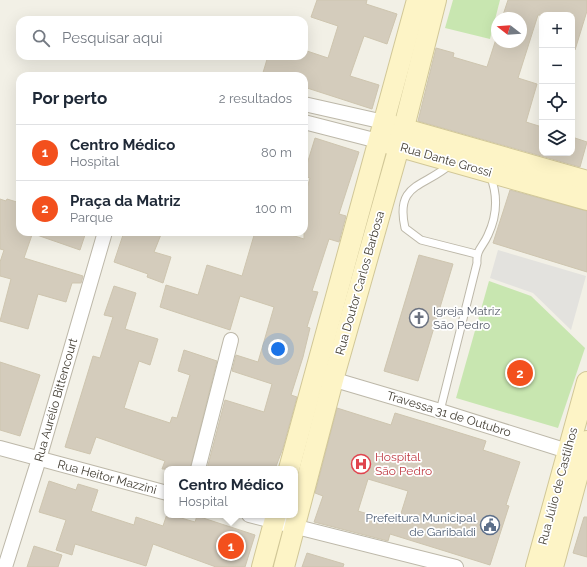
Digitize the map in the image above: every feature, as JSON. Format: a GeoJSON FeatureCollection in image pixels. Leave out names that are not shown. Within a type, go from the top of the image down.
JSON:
{"type":"FeatureCollection","features":[{"type":"Feature","properties":{"kind":"street","name":"Rua Doutor Carlos Barbosa"},"geometry":{"type":"LineString","coordinates":[[298,508],[324,377],[378,141],[418,0]]}},
{"type":"Feature","properties":{"kind":"street","name":"Rua Doutor Carlos Barbosa"},"geometry":{"type":"LineString","coordinates":[[290,466],[324,377],[401,138],[436,0]]}},
{"type":"Feature","properties":{"kind":"street","name":"Rua Dante Grossi"},"geometry":{"type":"LineString","coordinates":[[308,105],[384,122],[401,138],[453,162],[587,200]]}},
{"type":"Feature","properties":{"kind":"street","name":"Rua Dante Grossi"},"geometry":{"type":"LineString","coordinates":[[308,123],[378,141],[401,138],[587,181]]}},
{"type":"Feature","properties":{"kind":"street","name":"Rua Aurélio Bittencourt"},"geometry":{"type":"LineString","coordinates":[[5,567],[39,459],[105,236]]}},
{"type":"Feature","properties":{"kind":"street"},"geometry":{"type":"LineString","coordinates":[[199,466],[231,340]]}},
{"type":"Feature","properties":{"kind":"street","name":"Travessa 31 de Outubro"},"geometry":{"type":"LineString","coordinates":[[324,377],[440,411],[579,449]]}},
{"type":"Feature","properties":{"kind":"street","name":"Rua Júlio de Castilhos"},"geometry":{"type":"LineString","coordinates":[[543,566],[579,449],[587,382]]}},
{"type":"Feature","properties":{"kind":"street","name":"Rua Heitor Mazzini"},"geometry":{"type":"LineString","coordinates":[[0,448],[164,492]]}},
{"type":"Feature","properties":{"kind":"street"},"geometry":{"type":"LineString","coordinates":[[262,567],[275,518],[294,528],[456,567]]}},
{"type":"Feature","properties":{"kind":"street","name":"Rua Doutor Carlos Barbosa"},"geometry":{"type":"LineString","coordinates":[[284,567],[296,518]]}},
{"type":"Feature","properties":{"kind":"lane"},"geometry":{"type":"LineString","coordinates":[[453,162],[440,173],[412,188],[403,201],[402,212],[405,228],[421,240],[476,254]]}},
{"type":"Feature","properties":{"kind":"lane"},"geometry":{"type":"LineString","coordinates":[[440,411],[477,263],[476,254],[488,236],[495,219],[496,203],[494,186],[489,173]]}},
{"type":"Feature","properties":{"kind":"green space"},"geometry":{"type":"Polygon","coordinates":[[[453,0],[500,0],[497,12],[491,12],[490,39],[445,28],[453,0]]]}},
{"type":"Feature","properties":{"kind":"green space"},"geometry":{"type":"Polygon","coordinates":[[[489,281],[531,296],[585,348],[558,428],[456,398],[489,281]]]}},
{"type":"Feature","properties":{"kind":"shaded area"},"geometry":{"type":"Polygon","coordinates":[[[498,250],[586,276],[571,330],[533,293],[490,278],[498,250]]]}},
{"type":"Feature","properties":{"kind":"building"},"geometry":{"type":"Polygon","coordinates":[[[317,0],[367,0],[366,4],[397,14],[387,44],[364,36],[350,76],[379,85],[372,109],[308,88],[308,72],[263,72],[267,60],[308,60],[308,51],[328,58],[338,26],[311,17],[317,0]]]}},
{"type":"Feature","properties":{"kind":"building"},"geometry":{"type":"Polygon","coordinates":[[[508,0],[587,0],[587,11],[575,50],[575,12],[539,12],[518,78],[537,84],[526,122],[539,126],[539,155],[418,121],[436,48],[454,53],[453,57],[487,67],[493,48],[527,48],[527,12],[504,12],[508,0]]]}},
{"type":"Feature","properties":{"kind":"building"},"geometry":{"type":"Polygon","coordinates":[[[315,138],[359,152],[339,214],[346,216],[339,242],[329,239],[312,291],[318,292],[307,327],[310,328],[303,357],[291,395],[297,397],[283,448],[276,466],[208,466],[225,400],[264,412],[272,384],[232,371],[236,355],[258,362],[274,307],[240,296],[230,330],[160,307],[166,285],[198,295],[207,265],[242,276],[254,236],[295,236],[304,239],[304,236],[308,236],[308,185],[310,178],[308,177],[308,161],[315,138]]]}},
{"type":"Feature","properties":{"kind":"building"},"geometry":{"type":"Polygon","coordinates":[[[575,138],[587,142],[580,167],[541,156],[575,156],[575,138]]]}},
{"type":"Feature","properties":{"kind":"building"},"geometry":{"type":"Polygon","coordinates":[[[510,190],[587,211],[587,272],[493,243],[510,190]]]}},
{"type":"Feature","properties":{"kind":"building"},"geometry":{"type":"Polygon","coordinates":[[[0,199],[6,201],[7,199],[16,202],[16,236],[32,236],[24,258],[83,276],[81,283],[72,283],[66,302],[38,294],[28,329],[0,321],[11,279],[0,276],[0,262],[4,250],[0,249],[0,199]]]}},
{"type":"Feature","properties":{"kind":"building"},"geometry":{"type":"Polygon","coordinates":[[[40,236],[85,236],[80,250],[40,236]]]}},
{"type":"Feature","properties":{"kind":"building"},"geometry":{"type":"Polygon","coordinates":[[[123,236],[160,236],[154,252],[171,257],[163,283],[147,277],[148,274],[114,262],[123,236]]]}},
{"type":"Feature","properties":{"kind":"building","name":"Igreja Matriz São Pedro"},"geometry":{"type":"Polygon","coordinates":[[[419,255],[453,264],[418,381],[384,371],[419,255]]]}},
{"type":"Feature","properties":{"kind":"building"},"geometry":{"type":"Polygon","coordinates":[[[114,286],[136,293],[125,329],[158,339],[150,365],[139,361],[124,408],[170,423],[172,417],[177,418],[190,375],[178,371],[184,350],[217,361],[191,466],[164,466],[164,469],[162,469],[165,461],[96,437],[90,454],[65,447],[93,356],[100,358],[113,317],[104,315],[114,286]]]}},
{"type":"Feature","properties":{"kind":"building"},"geometry":{"type":"Polygon","coordinates":[[[0,362],[40,375],[20,436],[0,430],[0,362]]]}},
{"type":"Feature","properties":{"kind":"building"},"geometry":{"type":"Polygon","coordinates":[[[337,408],[391,425],[395,413],[486,441],[483,450],[520,462],[506,505],[509,506],[490,565],[390,534],[388,541],[314,522],[323,496],[315,493],[337,408]],[[368,479],[358,511],[398,523],[408,491],[368,479]]]}},
{"type":"Feature","properties":{"kind":"building"},"geometry":{"type":"Polygon","coordinates":[[[49,481],[76,490],[78,484],[98,490],[91,511],[134,525],[136,517],[163,526],[166,518],[181,518],[195,522],[196,518],[203,518],[255,535],[245,567],[216,567],[153,544],[146,566],[75,544],[72,555],[56,550],[66,520],[39,512],[49,481]]]}},
{"type":"Feature","properties":{"kind":"building"},"geometry":{"type":"Polygon","coordinates":[[[584,517],[587,517],[587,557],[573,553],[584,517]]]}},
{"type":"Feature","properties":{"kind":"building"},"geometry":{"type":"Polygon","coordinates":[[[34,546],[62,555],[58,567],[27,567],[34,546]]]}},
{"type":"Feature","properties":{"kind":"building"},"geometry":{"type":"Polygon","coordinates":[[[307,553],[344,564],[343,567],[302,567],[307,553]]]}},
{"type":"Feature","properties":{"kind":"place","name":"Igreja Matriz São Pedro"},"geometry":{"type":"Point","coordinates":[419,318]}},
{"type":"Feature","properties":{"kind":"place","name":"Praça da Matriz"},"geometry":{"type":"Point","coordinates":[520,373]}},
{"type":"Feature","properties":{"kind":"place","name":"Hospital São Pedro"},"geometry":{"type":"Point","coordinates":[361,464]}},
{"type":"Feature","properties":{"kind":"place","name":"Prefeitura Municipal de Garibaldi"},"geometry":{"type":"Point","coordinates":[490,525]}},
{"type":"Feature","properties":{"kind":"place","name":"Centro Médico"},"geometry":{"type":"Point","coordinates":[231,546]}}]}
